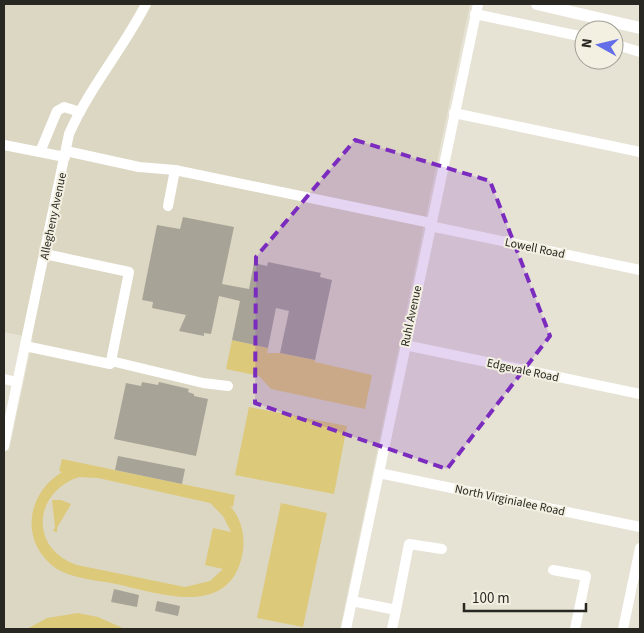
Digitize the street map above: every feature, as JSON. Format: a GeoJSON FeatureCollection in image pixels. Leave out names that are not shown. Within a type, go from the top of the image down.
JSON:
{"type":"FeatureCollection","features":[{"type":"Feature","properties":{"kind":"main road"},"geometry":{"type":"LineString","coordinates":[[537,4],[640,28]]}},
{"type":"Feature","properties":{"kind":"street","name":"Allegheny Avenue"},"geometry":{"type":"LineString","coordinates":[[4,446],[69,134],[80,112],[146,4]]}},
{"type":"Feature","properties":{"kind":"street"},"geometry":{"type":"LineString","coordinates":[[477,9],[574,35]]}},
{"type":"Feature","properties":{"kind":"street","name":"Ruhl Avenue"},"geometry":{"type":"LineString","coordinates":[[346,629],[477,9]]}},
{"type":"Feature","properties":{"kind":"street"},"geometry":{"type":"LineString","coordinates":[[624,47],[640,52]]}},
{"type":"Feature","properties":{"kind":"street"},"geometry":{"type":"LineString","coordinates":[[40,152],[57,111],[64,107],[80,112]]}},
{"type":"Feature","properties":{"kind":"street"},"geometry":{"type":"LineString","coordinates":[[454,113],[640,152]]}},
{"type":"Feature","properties":{"kind":"street","name":"Lowell Road"},"geometry":{"type":"LineString","coordinates":[[4,145],[139,167],[175,170],[640,270]]}},
{"type":"Feature","properties":{"kind":"street"},"geometry":{"type":"LineString","coordinates":[[168,206],[175,170]]}},
{"type":"Feature","properties":{"kind":"street"},"geometry":{"type":"LineString","coordinates":[[25,346],[110,364],[129,272],[45,254]]}},
{"type":"Feature","properties":{"kind":"street","name":"Edgevale Road"},"geometry":{"type":"LineString","coordinates":[[405,345],[640,394]]}},
{"type":"Feature","properties":{"kind":"street"},"geometry":{"type":"LineString","coordinates":[[110,361],[203,383],[228,386]]}},
{"type":"Feature","properties":{"kind":"street"},"geometry":{"type":"LineString","coordinates":[[4,379],[18,382]]}},
{"type":"Feature","properties":{"kind":"street","name":"North Virginialee Road"},"geometry":{"type":"LineString","coordinates":[[379,473],[640,528]]}},
{"type":"Feature","properties":{"kind":"street"},"geometry":{"type":"LineString","coordinates":[[392,629],[410,544],[442,549]]}},
{"type":"Feature","properties":{"kind":"street"},"geometry":{"type":"LineString","coordinates":[[623,629],[640,548]]}},
{"type":"Feature","properties":{"kind":"street"},"geometry":{"type":"LineString","coordinates":[[553,570],[586,576],[575,629]]}},
{"type":"Feature","properties":{"kind":"street"},"geometry":{"type":"LineString","coordinates":[[352,601],[396,610]]}},
{"type":"Feature","properties":{"kind":"highlighted area"},"geometry":{"type":"Polygon","coordinates":[[[355,140],[490,181],[550,336],[447,469],[255,403],[256,257],[355,140]]]}},
{"type":"Feature","properties":{"kind":"shaded area"},"geometry":{"type":"Polygon","coordinates":[[[4,4],[470,4],[340,629],[4,629],[4,450],[9,451],[33,338],[4,332],[4,4]]]}},
{"type":"Feature","properties":{"kind":"shaded area"},"geometry":{"type":"Polygon","coordinates":[[[232,340],[268,348],[267,353],[280,353],[315,360],[315,362],[372,375],[365,409],[271,389],[259,376],[226,369],[232,340]]]}},
{"type":"Feature","properties":{"kind":"shaded area"},"geometry":{"type":"Polygon","coordinates":[[[249,407],[347,426],[334,494],[235,475],[249,407]]]}},
{"type":"Feature","properties":{"kind":"shaded area"},"geometry":{"type":"Polygon","coordinates":[[[62,459],[235,495],[233,507],[230,506],[238,517],[244,542],[242,556],[234,576],[222,588],[207,595],[190,597],[171,596],[86,579],[57,569],[45,558],[37,546],[32,533],[32,519],[41,493],[50,481],[62,472],[59,471],[62,459]],[[79,477],[64,484],[45,507],[44,534],[51,547],[61,557],[77,565],[185,587],[210,581],[223,569],[205,565],[213,528],[231,532],[223,516],[210,503],[98,478],[79,477]]]}},
{"type":"Feature","properties":{"kind":"shaded area"},"geometry":{"type":"Polygon","coordinates":[[[52,500],[61,500],[71,504],[57,528],[57,532],[53,531],[55,527],[52,500]]]}},
{"type":"Feature","properties":{"kind":"shaded area"},"geometry":{"type":"Polygon","coordinates":[[[281,503],[327,513],[303,627],[257,618],[281,503]]]}},
{"type":"Feature","properties":{"kind":"shaded area"},"geometry":{"type":"Polygon","coordinates":[[[78,613],[98,617],[125,629],[27,629],[47,618],[78,613]]]}},
{"type":"Feature","properties":{"kind":"building"},"geometry":{"type":"Polygon","coordinates":[[[183,217],[234,227],[222,284],[249,289],[254,263],[267,266],[268,262],[321,273],[320,277],[332,280],[315,360],[280,353],[289,311],[276,308],[268,348],[232,340],[240,301],[219,296],[211,334],[204,333],[204,336],[179,331],[186,315],[152,308],[153,302],[142,300],[157,225],[180,229],[183,217]]]}},
{"type":"Feature","properties":{"kind":"building"},"geometry":{"type":"Polygon","coordinates":[[[142,382],[158,385],[159,382],[189,389],[188,392],[194,394],[194,396],[208,399],[196,456],[114,439],[126,383],[141,386],[142,382]]]}},
{"type":"Feature","properties":{"kind":"building"},"geometry":{"type":"Polygon","coordinates":[[[118,456],[185,469],[182,484],[115,470],[118,456]]]}},
{"type":"Feature","properties":{"kind":"building"},"geometry":{"type":"Polygon","coordinates":[[[114,589],[139,595],[137,607],[111,602],[114,589]]]}},
{"type":"Feature","properties":{"kind":"building"},"geometry":{"type":"Polygon","coordinates":[[[157,601],[180,606],[178,616],[155,611],[157,601]]]}}]}
